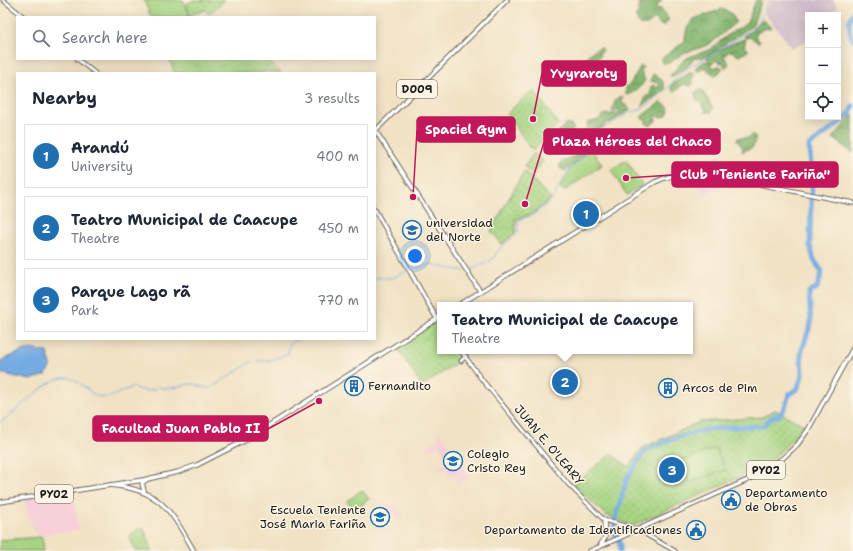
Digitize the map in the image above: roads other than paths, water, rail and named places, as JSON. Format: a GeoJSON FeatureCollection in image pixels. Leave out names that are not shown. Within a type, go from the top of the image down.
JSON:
{"type":"FeatureCollection","features":[{"type":"Feature","properties":{"kind":"main road","name":"D009"},"geometry":{"type":"LineString","coordinates":[[376,129],[507,0]]}},
{"type":"Feature","properties":{"kind":"main road","name":"D009"},"geometry":{"type":"LineString","coordinates":[[376,132],[480,291]]}},
{"type":"Feature","properties":{"kind":"main road"},"geometry":{"type":"LineString","coordinates":[[464,302],[655,182],[665,178],[695,173],[739,180],[853,203]]}},
{"type":"Feature","properties":{"kind":"main road"},"geometry":{"type":"LineString","coordinates":[[376,212],[437,316]]}},
{"type":"Feature","properties":{"kind":"main road","name":"PY02"},"geometry":{"type":"LineString","coordinates":[[0,502],[109,485],[122,481],[157,477],[197,465],[246,440],[437,319]]}},
{"type":"Feature","properties":{"kind":"main road","name":"PY02"},"geometry":{"type":"LineString","coordinates":[[590,551],[600,545],[638,530],[752,478],[783,458],[797,445],[812,424],[853,348]]}},
{"type":"Feature","properties":{"kind":"main road"},"geometry":{"type":"LineString","coordinates":[[144,492],[142,485],[143,482],[157,477]]}},
{"type":"Feature","properties":{"kind":"main road","name":"PY02"},"geometry":{"type":"LineString","coordinates":[[109,485],[144,492],[167,508],[194,551]]}},
{"type":"Feature","properties":{"kind":"main road"},"geometry":{"type":"LineString","coordinates":[[600,545],[605,538],[604,520]]}},
{"type":"Feature","properties":{"kind":"street"},"geometry":{"type":"LineString","coordinates":[[3,0],[23,16]]}},
{"type":"Feature","properties":{"kind":"street"},"geometry":{"type":"LineString","coordinates":[[78,60],[94,72]]}},
{"type":"Feature","properties":{"kind":"street"},"geometry":{"type":"LineString","coordinates":[[462,361],[466,356]]}},
{"type":"Feature","properties":{"kind":"street","name":"JUAN E. O'LEARY"},"geometry":{"type":"LineString","coordinates":[[466,356],[483,381],[568,484],[604,520],[620,526],[638,530],[675,551]]}},
{"type":"Feature","properties":{"kind":"water"},"geometry":{"type":"Polygon","coordinates":[[[31,349],[47,352],[51,365],[46,375],[30,380],[0,373],[0,361],[25,350],[31,349]]]}},
{"type":"Feature","properties":{"kind":"waterway"},"geometry":{"type":"LineString","coordinates":[[468,271],[491,261],[501,247],[518,233],[518,220],[533,215],[551,201],[570,169],[589,151],[597,131],[625,116],[628,112],[637,111],[649,104],[667,89],[683,71],[755,28],[770,0]]}},
{"type":"Feature","properties":{"kind":"waterway"},"geometry":{"type":"LineString","coordinates":[[853,13],[849,26],[853,40]]}},
{"type":"Feature","properties":{"kind":"waterway"},"geometry":{"type":"LineString","coordinates":[[620,551],[620,544],[614,531],[615,521],[627,478],[645,451],[672,439],[704,430],[763,426],[773,416],[779,416],[785,407],[789,395],[798,388],[802,376],[801,353],[811,323],[809,292],[817,288],[822,272],[814,260],[810,245],[812,176],[809,146],[849,115],[853,106]]}},
{"type":"Feature","properties":{"kind":"waterway"},"geometry":{"type":"LineString","coordinates":[[410,269],[432,264],[465,271]]}},
{"type":"Feature","properties":{"kind":"waterway"},"geometry":{"type":"LineString","coordinates":[[376,278],[394,277],[407,270]]}},
{"type":"Feature","properties":{"kind":"waterway"},"geometry":{"type":"LineString","coordinates":[[0,422],[39,390],[48,384],[63,378],[75,380],[91,392],[102,397],[109,397],[132,387],[147,391],[153,389],[156,390],[159,387],[173,388],[189,384],[211,388],[251,362],[270,360],[288,354],[290,343],[298,340]]}},
{"type":"Feature","properties":{"kind":"place","name":"Yvyraroty"},"geometry":{"type":"Point","coordinates":[533,119]}},
{"type":"Feature","properties":{"kind":"place","name":"Club \"Teniente Fariña\""},"geometry":{"type":"Point","coordinates":[626,178]}},
{"type":"Feature","properties":{"kind":"place","name":"Spaciel Gym"},"geometry":{"type":"Point","coordinates":[413,197]}},
{"type":"Feature","properties":{"kind":"place","name":"Plaza Héroes del Chaco"},"geometry":{"type":"Point","coordinates":[525,204]}},
{"type":"Feature","properties":{"kind":"place","name":"Arandú"},"geometry":{"type":"Point","coordinates":[586,214]}},
{"type":"Feature","properties":{"kind":"place","name":"universidad del Norte"},"geometry":{"type":"Point","coordinates":[412,230]}},
{"type":"Feature","properties":{"kind":"place","name":"Teatro Municipal de Caacupe"},"geometry":{"type":"Point","coordinates":[565,382]}},
{"type":"Feature","properties":{"kind":"place","name":"Fernandito"},"geometry":{"type":"Point","coordinates":[354,386]}},
{"type":"Feature","properties":{"kind":"place","name":"Arcos de Pim"},"geometry":{"type":"Point","coordinates":[668,388]}},
{"type":"Feature","properties":{"kind":"place","name":"Facultad Juan Pablo II"},"geometry":{"type":"Point","coordinates":[319,401]}},
{"type":"Feature","properties":{"kind":"place","name":"Colegio Cristo Rey"},"geometry":{"type":"Point","coordinates":[453,461]}},
{"type":"Feature","properties":{"kind":"place","name":"Parque Lago rã"},"geometry":{"type":"Point","coordinates":[672,470]}},
{"type":"Feature","properties":{"kind":"place","name":"Departamento de Obras"},"geometry":{"type":"Point","coordinates":[731,500]}},
{"type":"Feature","properties":{"kind":"place","name":"Escuela Teniente José Maria Fariña"},"geometry":{"type":"Point","coordinates":[380,517]}},
{"type":"Feature","properties":{"kind":"place","name":"Departamento de Identificaciones"},"geometry":{"type":"Point","coordinates":[696,530]}}]}
